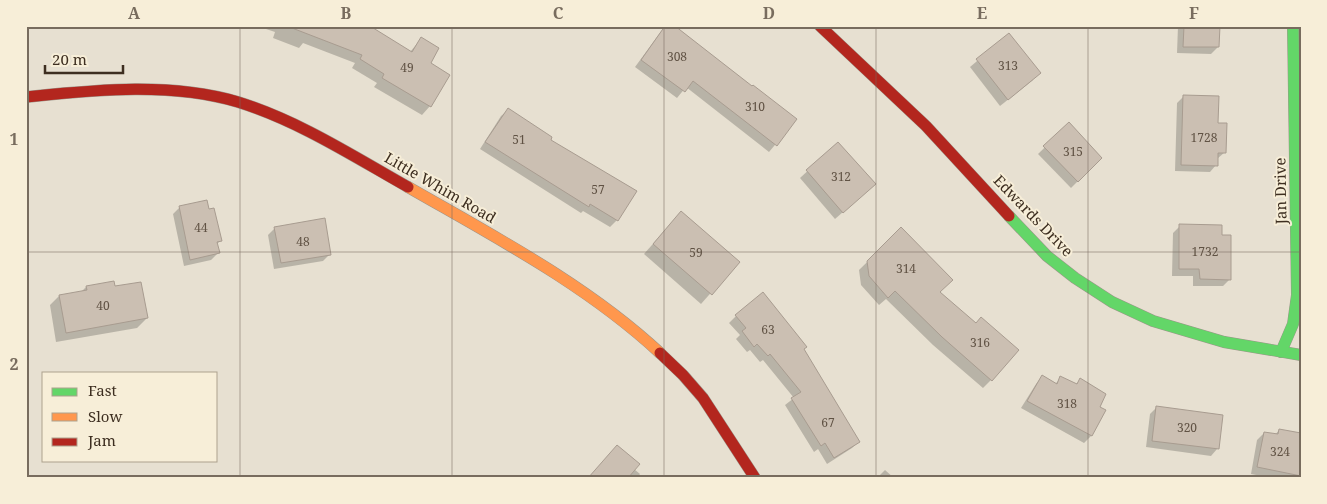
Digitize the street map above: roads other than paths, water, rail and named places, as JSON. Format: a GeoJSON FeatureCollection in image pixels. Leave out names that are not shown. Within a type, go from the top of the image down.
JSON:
{"type":"FeatureCollection","features":[{"type":"Feature","properties":{"kind":"street","name":"Edwards Drive"},"geometry":{"type":"LineString","coordinates":[[820,26],[926,126],[1047,256],[1075,278],[1112,302],[1153,320],[1224,342],[1301,355]]}},
{"type":"Feature","properties":{"kind":"street","name":"Jan Drive"},"geometry":{"type":"LineString","coordinates":[[1281,352],[1292,324],[1297,295],[1293,26]]}},
{"type":"Feature","properties":{"kind":"street","name":"Little Whim Road"},"geometry":{"type":"LineString","coordinates":[[26,97],[107,89],[168,90],[214,96],[258,109],[323,139],[491,235],[602,305],[642,336],[690,383],[710,408],[755,478]]}}]}
